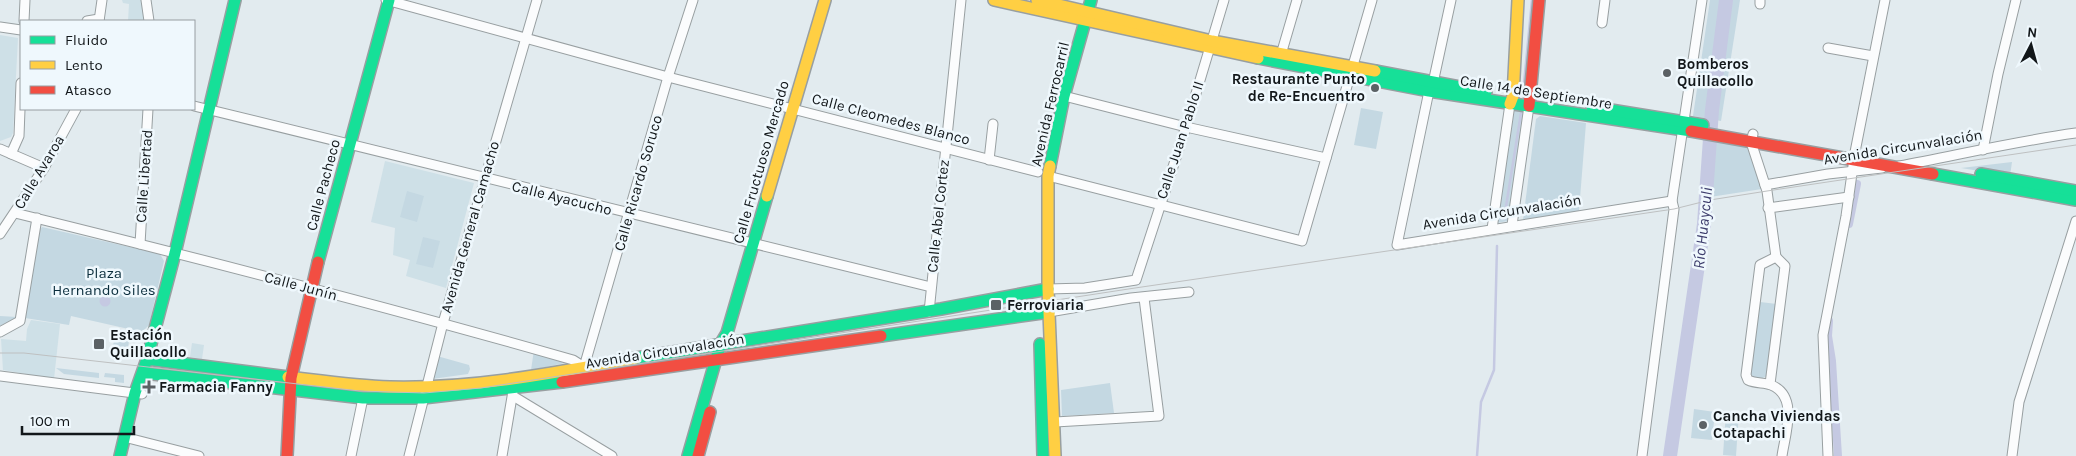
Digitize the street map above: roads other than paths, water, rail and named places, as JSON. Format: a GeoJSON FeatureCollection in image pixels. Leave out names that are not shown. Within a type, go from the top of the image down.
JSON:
{"type":"FeatureCollection","features":[{"type":"Feature","properties":{"kind":"main road"},"geometry":{"type":"LineString","coordinates":[[120,456],[128,438],[175,252],[235,0]]}},
{"type":"Feature","properties":{"kind":"main road","name":"Calle Pacheco"},"geometry":{"type":"LineString","coordinates":[[287,456],[291,378],[311,289],[388,0]]}},
{"type":"Feature","properties":{"kind":"main road","name":"Calle Fructuoso Mercado"},"geometry":{"type":"LineString","coordinates":[[698,456],[724,348],[792,108],[825,0]]}},
{"type":"Feature","properties":{"kind":"main road","name":"Calle 14 de Septiembre"},"geometry":{"type":"LineString","coordinates":[[994,0],[1081,12]]}},
{"type":"Feature","properties":{"kind":"main road","name":"Calle 14 de Septiembre"},"geometry":{"type":"LineString","coordinates":[[1037,0],[1210,45],[1431,87],[1710,130],[1854,161],[2076,200]]}},
{"type":"Feature","properties":{"kind":"main road","name":"Avenida Ferrocarril"},"geometry":{"type":"LineString","coordinates":[[1043,456],[1043,174],[1054,92],[1081,12],[1092,0]]}},
{"type":"Feature","properties":{"kind":"main road"},"geometry":{"type":"LineString","coordinates":[[1512,100],[1518,0]]}},
{"type":"Feature","properties":{"kind":"main road"},"geometry":{"type":"LineString","coordinates":[[1529,102],[1539,0]]}},
{"type":"Feature","properties":{"kind":"main road","name":"Avenida Ferrocarril"},"geometry":{"type":"LineString","coordinates":[[1043,174],[1064,96],[1081,12]]}},
{"type":"Feature","properties":{"kind":"main road","name":"Calle 14 de Septiembre"},"geometry":{"type":"LineString","coordinates":[[1854,161],[1916,163],[2076,191]]}},
{"type":"Feature","properties":{"kind":"main road","name":"Avenida Circunvalación"},"geometry":{"type":"LineString","coordinates":[[144,373],[363,398],[424,393],[513,393],[724,348],[929,312],[1043,289]]}},
{"type":"Feature","properties":{"kind":"main road","name":"Avenida Ferrocarril"},"geometry":{"type":"LineString","coordinates":[[1044,312],[1055,422],[1055,456]]}},
{"type":"Feature","properties":{"kind":"main road","name":"Avenida Circunvalación"},"geometry":{"type":"LineString","coordinates":[[147,359],[424,393],[584,367],[724,348],[1044,312]]}},
{"type":"Feature","properties":{"kind":"main road","name":"Calle Fructuoso Mercado"},"geometry":{"type":"LineString","coordinates":[[688,456],[724,348]]}},
{"type":"Feature","properties":{"kind":"main road"},"geometry":{"type":"LineString","coordinates":[[128,438],[128,456]]}},
{"type":"Feature","properties":{"kind":"street"},"geometry":{"type":"LineString","coordinates":[[24,20],[25,0]]}},
{"type":"Feature","properties":{"kind":"street"},"geometry":{"type":"LineString","coordinates":[[99,20],[102,0]]}},
{"type":"Feature","properties":{"kind":"street"},"geometry":{"type":"LineString","coordinates":[[146,0],[149,20]]}},
{"type":"Feature","properties":{"kind":"street","name":"Calle Cleomedes Blanco"},"geometry":{"type":"LineString","coordinates":[[388,0],[668,77],[1302,241],[1326,158]]}},
{"type":"Feature","properties":{"kind":"street","name":"Avenida General Camacho"},"geometry":{"type":"LineString","coordinates":[[409,456],[443,323],[537,0]]}},
{"type":"Feature","properties":{"kind":"street","name":"Calle Ricardo Soruco"},"geometry":{"type":"LineString","coordinates":[[584,367],[668,77],[693,0]]}},
{"type":"Feature","properties":{"kind":"street","name":"Calle Abel Cortez"},"geometry":{"type":"LineString","coordinates":[[929,312],[961,0]]}},
{"type":"Feature","properties":{"kind":"street","name":"Calle Juan Pablo II"},"geometry":{"type":"LineString","coordinates":[[1136,280],[1159,204],[1186,127],[1224,0]]}},
{"type":"Feature","properties":{"kind":"street"},"geometry":{"type":"LineString","coordinates":[[1280,58],[1297,0]]}},
{"type":"Feature","properties":{"kind":"street"},"geometry":{"type":"LineString","coordinates":[[1064,96],[1186,127],[1326,158],[1372,0]]}},
{"type":"Feature","properties":{"kind":"street"},"geometry":{"type":"LineString","coordinates":[[1431,87],[1451,0]]}},
{"type":"Feature","properties":{"kind":"street"},"geometry":{"type":"LineString","coordinates":[[1602,23],[1605,0]]}},
{"type":"Feature","properties":{"kind":"street"},"geometry":{"type":"LineString","coordinates":[[1642,456],[1674,209],[1672,201],[1702,0]]}},
{"type":"Feature","properties":{"kind":"street"},"geometry":{"type":"LineString","coordinates":[[1828,456],[1823,335],[1873,56],[1885,0]]}},
{"type":"Feature","properties":{"kind":"street"},"geometry":{"type":"LineString","coordinates":[[1983,150],[1998,74],[2016,0]]}},
{"type":"Feature","properties":{"kind":"street"},"geometry":{"type":"LineString","coordinates":[[0,27],[20,30]]}},
{"type":"Feature","properties":{"kind":"street"},"geometry":{"type":"LineString","coordinates":[[1828,48],[1873,56]]}},
{"type":"Feature","properties":{"kind":"street","name":"Avenida Circunvalación"},"geometry":{"type":"LineString","coordinates":[[1431,87],[1397,245],[1512,225],[1672,201]]}},
{"type":"Feature","properties":{"kind":"street"},"geometry":{"type":"LineString","coordinates":[[1492,229],[1512,100]]}},
{"type":"Feature","properties":{"kind":"street"},"geometry":{"type":"LineString","coordinates":[[11,154],[18,136],[20,101]]}},
{"type":"Feature","properties":{"kind":"street"},"geometry":{"type":"LineString","coordinates":[[1512,225],[1529,102]]}},
{"type":"Feature","properties":{"kind":"street","name":"Calle Ayacucho"},"geometry":{"type":"LineString","coordinates":[[195,106],[931,287]]}},
{"type":"Feature","properties":{"kind":"street","name":"Calle Avaroa"},"geometry":{"type":"LineString","coordinates":[[0,234],[44,168],[75,110]]}},
{"type":"Feature","properties":{"kind":"street","name":"Calle Libertad"},"geometry":{"type":"LineString","coordinates":[[140,244],[148,110]]}},
{"type":"Feature","properties":{"kind":"street"},"geometry":{"type":"LineString","coordinates":[[989,160],[993,124]]}},
{"type":"Feature","properties":{"kind":"street","name":"Avenida Circunvalación"},"geometry":{"type":"LineString","coordinates":[[1894,167],[1983,150],[2021,140],[2076,133]]}},
{"type":"Feature","properties":{"kind":"street"},"geometry":{"type":"LineString","coordinates":[[1752,138],[1765,185],[1776,257],[1785,266],[1770,384]]}},
{"type":"Feature","properties":{"kind":"street"},"geometry":{"type":"LineString","coordinates":[[0,149],[44,168]]}},
{"type":"Feature","properties":{"kind":"street","name":"Avenida Circunvalación"},"geometry":{"type":"LineString","coordinates":[[1765,185],[1854,161]]}},
{"type":"Feature","properties":{"kind":"street"},"geometry":{"type":"LineString","coordinates":[[1768,208],[1849,196]]}},
{"type":"Feature","properties":{"kind":"street","name":"Calle Junín"},"geometry":{"type":"LineString","coordinates":[[15,213],[175,252],[443,323],[573,360],[584,367]]}},
{"type":"Feature","properties":{"kind":"street"},"geometry":{"type":"LineString","coordinates":[[0,332],[20,320],[37,218]]}},
{"type":"Feature","properties":{"kind":"street"},"geometry":{"type":"LineString","coordinates":[[2012,456],[2019,402],[2037,339],[2076,221]]}},
{"type":"Feature","properties":{"kind":"street"},"geometry":{"type":"LineString","coordinates":[[1776,257],[1760,265],[1746,375],[1748,380],[1755,384],[1770,384],[1777,388],[1788,400],[1782,456]]}},
{"type":"Feature","properties":{"kind":"street","name":"Avenida Circunvalación"},"geometry":{"type":"LineString","coordinates":[[1043,289],[1084,288],[1136,280]]}},
{"type":"Feature","properties":{"kind":"street","name":"Avenida Circunvalación"},"geometry":{"type":"LineString","coordinates":[[1044,312],[1131,298],[1188,292]]}},
{"type":"Feature","properties":{"kind":"street"},"geometry":{"type":"LineString","coordinates":[[1055,422],[1159,416],[1144,298]]}},
{"type":"Feature","properties":{"kind":"street"},"geometry":{"type":"LineString","coordinates":[[0,376],[139,394]]}},
{"type":"Feature","properties":{"kind":"street"},"geometry":{"type":"LineString","coordinates":[[502,456],[513,393],[612,456]]}},
{"type":"Feature","properties":{"kind":"street"},"geometry":{"type":"LineString","coordinates":[[351,456],[363,398]]}},
{"type":"Feature","properties":{"kind":"street"},"geometry":{"type":"LineString","coordinates":[[128,438],[199,456]]}},
{"type":"Feature","properties":{"kind":"waterway"},"geometry":{"type":"LineString","coordinates":[[1523,94],[1532,0]]}},
{"type":"Feature","properties":{"kind":"waterway","name":"Río Huayculi"},"geometry":{"type":"LineString","coordinates":[[1670,456],[1704,224],[1712,110],[1726,0]]}},
{"type":"Feature","properties":{"kind":"waterway"},"geometry":{"type":"LineString","coordinates":[[1504,219],[1521,113]]}},
{"type":"Feature","properties":{"kind":"waterway"},"geometry":{"type":"LineString","coordinates":[[1849,224],[1857,184]]}},
{"type":"Feature","properties":{"kind":"waterway"},"geometry":{"type":"LineString","coordinates":[[1477,456],[1481,402],[1494,370],[1497,246]]}},
{"type":"Feature","properties":{"kind":"waterway"},"geometry":{"type":"LineString","coordinates":[[1829,321],[1828,336],[1832,361],[1838,456]]}},
{"type":"Feature","properties":{"kind":"tram line"},"geometry":{"type":"LineString","coordinates":[[0,353],[24,353],[360,391],[424,393],[481,388],[1135,288],[1674,209],[1710,200],[2076,145]]}},
{"type":"Feature","properties":{"kind":"place","name":"Bomberos Quillacollo"},"geometry":{"type":"Point","coordinates":[1667,73]}},
{"type":"Feature","properties":{"kind":"place","name":"Restaurante Punto de Re-Encuentro"},"geometry":{"type":"Point","coordinates":[1375,88]}},
{"type":"Feature","properties":{"kind":"place","name":"Ferroviaria"},"geometry":{"type":"Point","coordinates":[996,305]}},
{"type":"Feature","properties":{"kind":"place","name":"Estación Quillacollo"},"geometry":{"type":"Point","coordinates":[99,344]}},
{"type":"Feature","properties":{"kind":"place","name":"Farmacia Fanny"},"geometry":{"type":"Point","coordinates":[149,387]}},
{"type":"Feature","properties":{"kind":"place","name":"Cancha Viviendas Cotapachi"},"geometry":{"type":"Point","coordinates":[1703,425]}},
{"type":"Feature","properties":{"kind":"park label","name":"Plaza Hernando Siles"},"geometry":{"type":"Point","coordinates":[104,282]}}]}
